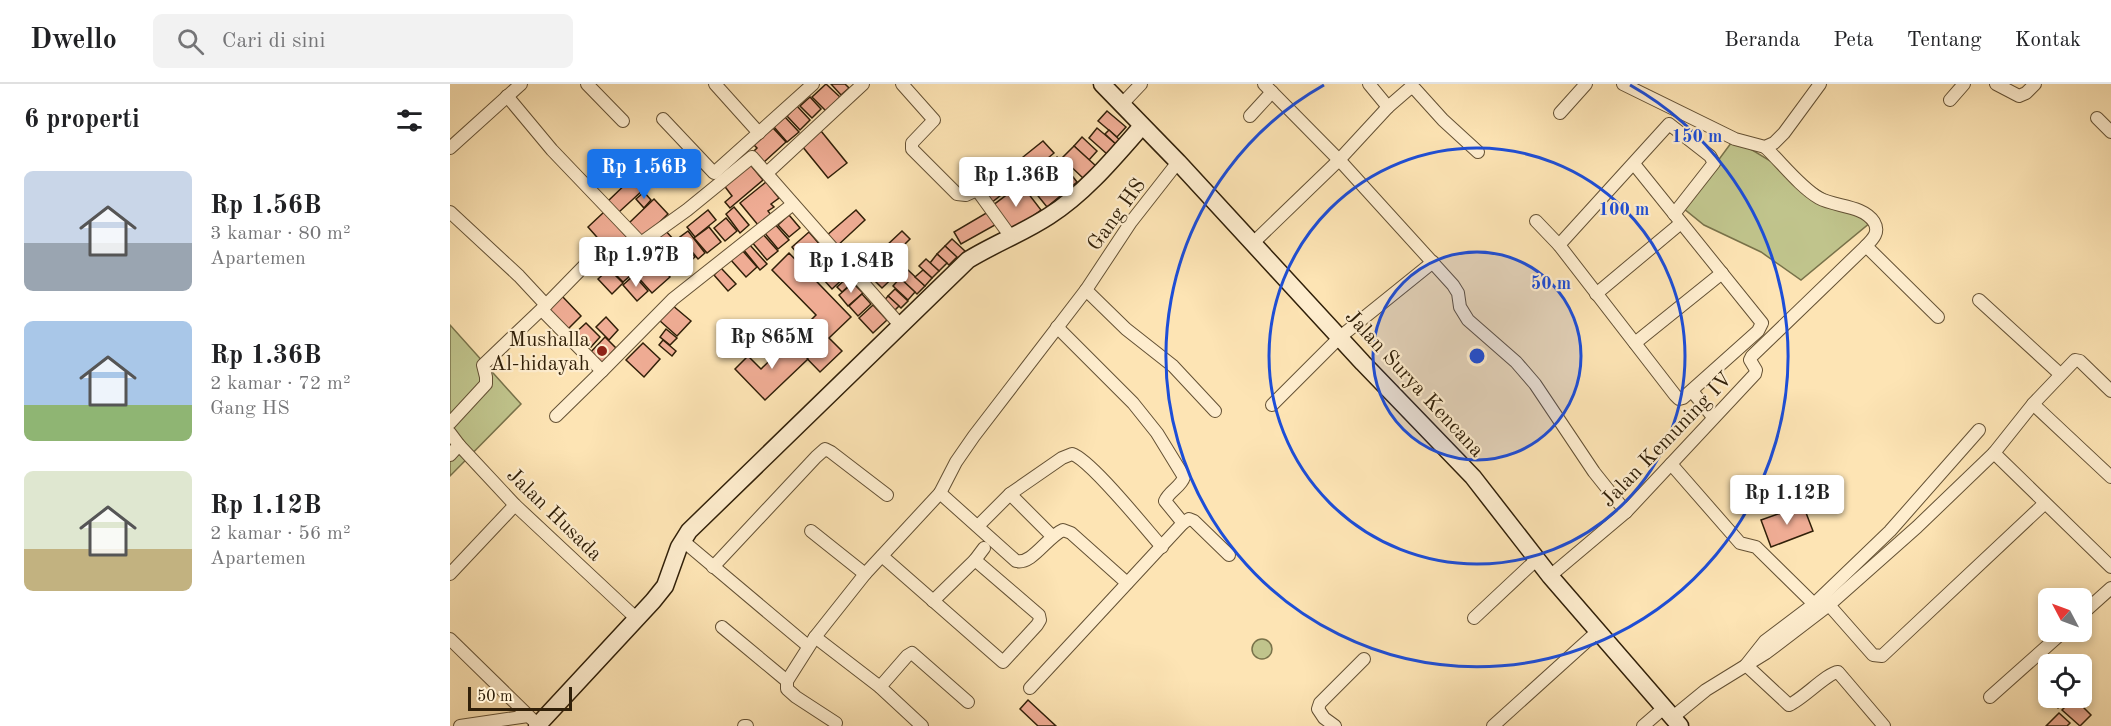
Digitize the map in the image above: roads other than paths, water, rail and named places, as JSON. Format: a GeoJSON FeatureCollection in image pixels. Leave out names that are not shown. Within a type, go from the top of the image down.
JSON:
{"type":"FeatureCollection","features":[{"type":"Feature","properties":{"kind":"street"},"geometry":{"type":"LineString","coordinates":[[450,148],[521,84]]}},
{"type":"Feature","properties":{"kind":"street"},"geometry":{"type":"LineString","coordinates":[[587,84],[623,121]]}},
{"type":"Feature","properties":{"kind":"street"},"geometry":{"type":"LineString","coordinates":[[715,84],[759,133]]}},
{"type":"Feature","properties":{"kind":"street"},"geometry":{"type":"LineString","coordinates":[[767,173],[863,84]]}},
{"type":"Feature","properties":{"kind":"street"},"geometry":{"type":"LineString","coordinates":[[902,84],[934,120],[912,143],[912,149],[957,194],[966,195],[977,190],[1011,237]]}},
{"type":"Feature","properties":{"kind":"street","name":"Jalan Surya Kencana"},"geometry":{"type":"LineString","coordinates":[[1102,84],[1473,477],[1550,576],[1673,717]]}},
{"type":"Feature","properties":{"kind":"street"},"geometry":{"type":"LineString","coordinates":[[1122,104],[1141,84]]}},
{"type":"Feature","properties":{"kind":"street"},"geometry":{"type":"LineString","coordinates":[[1369,84],[1388,107]]}},
{"type":"Feature","properties":{"kind":"street"},"geometry":{"type":"LineString","coordinates":[[1560,113],[1586,84]]}},
{"type":"Feature","properties":{"kind":"street"},"geometry":{"type":"LineString","coordinates":[[1623,84],[1735,139],[1765,147],[1820,198],[1869,216],[1876,230],[1874,238],[1866,246],[1938,317]]}},
{"type":"Feature","properties":{"kind":"street"},"geometry":{"type":"LineString","coordinates":[[1765,147],[1774,143],[1784,133],[1820,84]]}},
{"type":"Feature","properties":{"kind":"street"},"geometry":{"type":"LineString","coordinates":[[1950,100],[1964,84]]}},
{"type":"Feature","properties":{"kind":"street"},"geometry":{"type":"LineString","coordinates":[[1996,84],[2019,96],[2035,84]]}},
{"type":"Feature","properties":{"kind":"street"},"geometry":{"type":"LineString","coordinates":[[663,118],[714,173],[759,133],[806,86]]}},
{"type":"Feature","properties":{"kind":"street"},"geometry":{"type":"LineString","coordinates":[[1250,116],[1268,88],[1339,159],[1454,285],[1460,307],[1468,320],[1516,362],[1535,384],[1594,472],[1626,512]]}},
{"type":"Feature","properties":{"kind":"street"},"geometry":{"type":"LineString","coordinates":[[1253,243],[1339,159],[1388,107],[1410,88],[1413,88],[1478,152]]}},
{"type":"Feature","properties":{"kind":"street"},"geometry":{"type":"LineString","coordinates":[[507,96],[552,150],[641,243]]}},
{"type":"Feature","properties":{"kind":"street"},"geometry":{"type":"LineString","coordinates":[[2097,118],[2111,132]]}},
{"type":"Feature","properties":{"kind":"street"},"geometry":{"type":"LineString","coordinates":[[1559,245],[1634,164],[1659,132],[1669,124],[1712,158],[1713,165],[1678,218],[1596,294]]}},
{"type":"Feature","properties":{"kind":"street"},"geometry":{"type":"LineString","coordinates":[[460,726],[534,722],[637,619],[664,586],[682,540],[900,325],[968,260],[1050,216],[1086,187],[1142,126]]}},
{"type":"Feature","properties":{"kind":"street"},"geometry":{"type":"LineString","coordinates":[[450,423],[486,384],[483,365],[588,262],[595,260],[610,268],[616,267],[641,243],[687,210],[752,157],[857,279],[900,325]]}},
{"type":"Feature","properties":{"kind":"street","name":"Gang HS"},"geometry":{"type":"LineString","coordinates":[[787,681],[811,641],[865,574],[940,493],[956,462],[974,436],[1086,290],[1131,222],[1178,162]]}},
{"type":"Feature","properties":{"kind":"street"},"geometry":{"type":"LineString","coordinates":[[1536,220],[1559,245],[1678,398],[1683,398],[1758,330],[1762,323],[1634,164]]}},
{"type":"Feature","properties":{"kind":"street"},"geometry":{"type":"LineString","coordinates":[[556,416],[667,304],[793,204]]}},
{"type":"Feature","properties":{"kind":"street"},"geometry":{"type":"LineString","coordinates":[[450,212],[519,276],[602,371]]}},
{"type":"Feature","properties":{"kind":"street","name":"Jalan Kemuning IV"},"geometry":{"type":"LineString","coordinates":[[1550,576],[1626,512],[1755,374],[1756,370],[1750,360],[1752,357],[1866,246]]}},
{"type":"Feature","properties":{"kind":"street"},"geometry":{"type":"LineString","coordinates":[[1272,405],[1340,337],[1433,262]]}},
{"type":"Feature","properties":{"kind":"street"},"geometry":{"type":"LineString","coordinates":[[1635,343],[1722,273]]}},
{"type":"Feature","properties":{"kind":"street"},"geometry":{"type":"LineString","coordinates":[[1086,290],[1126,329],[1173,366],[1215,411]]}},
{"type":"Feature","properties":{"kind":"street"},"geometry":{"type":"LineString","coordinates":[[1979,300],[2060,374]]}},
{"type":"Feature","properties":{"kind":"street"},"geometry":{"type":"LineString","coordinates":[[1057,327],[1133,403],[1171,453],[1184,477],[1181,485],[1165,501],[1183,523]]}},
{"type":"Feature","properties":{"kind":"street"},"geometry":{"type":"LineString","coordinates":[[1643,726],[1673,717],[1706,690],[1766,653],[1829,605],[1917,527],[1994,453],[2033,404],[2060,374],[2077,360],[2109,386]]}},
{"type":"Feature","properties":{"kind":"street"},"geometry":{"type":"LineString","coordinates":[[1692,391],[1713,417]]}},
{"type":"Feature","properties":{"kind":"street"},"geometry":{"type":"LineString","coordinates":[[2033,404],[2111,477]]}},
{"type":"Feature","properties":{"kind":"street"},"geometry":{"type":"LineString","coordinates":[[1746,664],[1765,641],[1814,604],[1890,531],[1979,430]]}},
{"type":"Feature","properties":{"kind":"street","name":"Jalan Husada"},"geometry":{"type":"LineString","coordinates":[[450,433],[459,446],[515,505],[637,619]]}},
{"type":"Feature","properties":{"kind":"street"},"geometry":{"type":"LineString","coordinates":[[450,455],[459,446]]}},
{"type":"Feature","properties":{"kind":"street"},"geometry":{"type":"LineString","coordinates":[[713,567],[825,450],[831,452],[887,495]]}},
{"type":"Feature","properties":{"kind":"street"},"geometry":{"type":"LineString","coordinates":[[1994,453],[2111,567]]}},
{"type":"Feature","properties":{"kind":"street"},"geometry":{"type":"LineString","coordinates":[[978,526],[1010,494],[1071,454],[1099,477],[1162,547]]}},
{"type":"Feature","properties":{"kind":"street"},"geometry":{"type":"LineString","coordinates":[[1671,464],[1740,543],[1756,547],[1814,604]]}},
{"type":"Feature","properties":{"kind":"street"},"geometry":{"type":"LineString","coordinates":[[940,493],[1018,562],[1030,558],[1053,536],[1063,530],[1071,533],[1126,583]]}},
{"type":"Feature","properties":{"kind":"street"},"geometry":{"type":"LineString","coordinates":[[1010,494],[1053,536]]}},
{"type":"Feature","properties":{"kind":"street"},"geometry":{"type":"LineString","coordinates":[[1829,605],[1873,656],[1882,656],[2044,504]]}},
{"type":"Feature","properties":{"kind":"street"},"geometry":{"type":"LineString","coordinates":[[450,574],[515,505]]}},
{"type":"Feature","properties":{"kind":"street"},"geometry":{"type":"LineString","coordinates":[[1030,688],[1183,523],[1189,519],[1194,521],[1229,555]]}},
{"type":"Feature","properties":{"kind":"street"},"geometry":{"type":"LineString","coordinates":[[811,531],[865,574]]}},
{"type":"Feature","properties":{"kind":"street"},"geometry":{"type":"LineString","coordinates":[[682,540],[713,567],[811,641],[880,687],[922,726]]}},
{"type":"Feature","properties":{"kind":"street"},"geometry":{"type":"LineString","coordinates":[[933,601],[975,560],[984,548]]}},
{"type":"Feature","properties":{"kind":"street"},"geometry":{"type":"LineString","coordinates":[[882,556],[1004,662],[1037,625],[1039,617],[975,560]]}},
{"type":"Feature","properties":{"kind":"street"},"geometry":{"type":"LineString","coordinates":[[1474,618],[1537,559]]}},
{"type":"Feature","properties":{"kind":"street"},"geometry":{"type":"LineString","coordinates":[[2092,605],[2111,588]]}},
{"type":"Feature","properties":{"kind":"street"},"geometry":{"type":"LineString","coordinates":[[722,627],[787,681],[787,688],[796,697],[836,723]]}},
{"type":"Feature","properties":{"kind":"street"},"geometry":{"type":"LineString","coordinates":[[1493,726],[1597,632]]}},
{"type":"Feature","properties":{"kind":"street"},"geometry":{"type":"LineString","coordinates":[[450,639],[534,722]]}},
{"type":"Feature","properties":{"kind":"street"},"geometry":{"type":"LineString","coordinates":[[1990,697],[2052,642]]}},
{"type":"Feature","properties":{"kind":"street"},"geometry":{"type":"LineString","coordinates":[[880,687],[912,653],[968,702]]}},
{"type":"Feature","properties":{"kind":"street"},"geometry":{"type":"LineString","coordinates":[[1335,726],[1320,714],[1318,709],[1320,703],[1364,659]]}},
{"type":"Feature","properties":{"kind":"street"},"geometry":{"type":"LineString","coordinates":[[1746,664],[1789,705],[1813,690],[1832,673],[1838,672],[1884,726]]}},
{"type":"Feature","properties":{"kind":"place","name":"Mushalla Al-hidayah"},"geometry":{"type":"Point","coordinates":[602,351]}}]}
